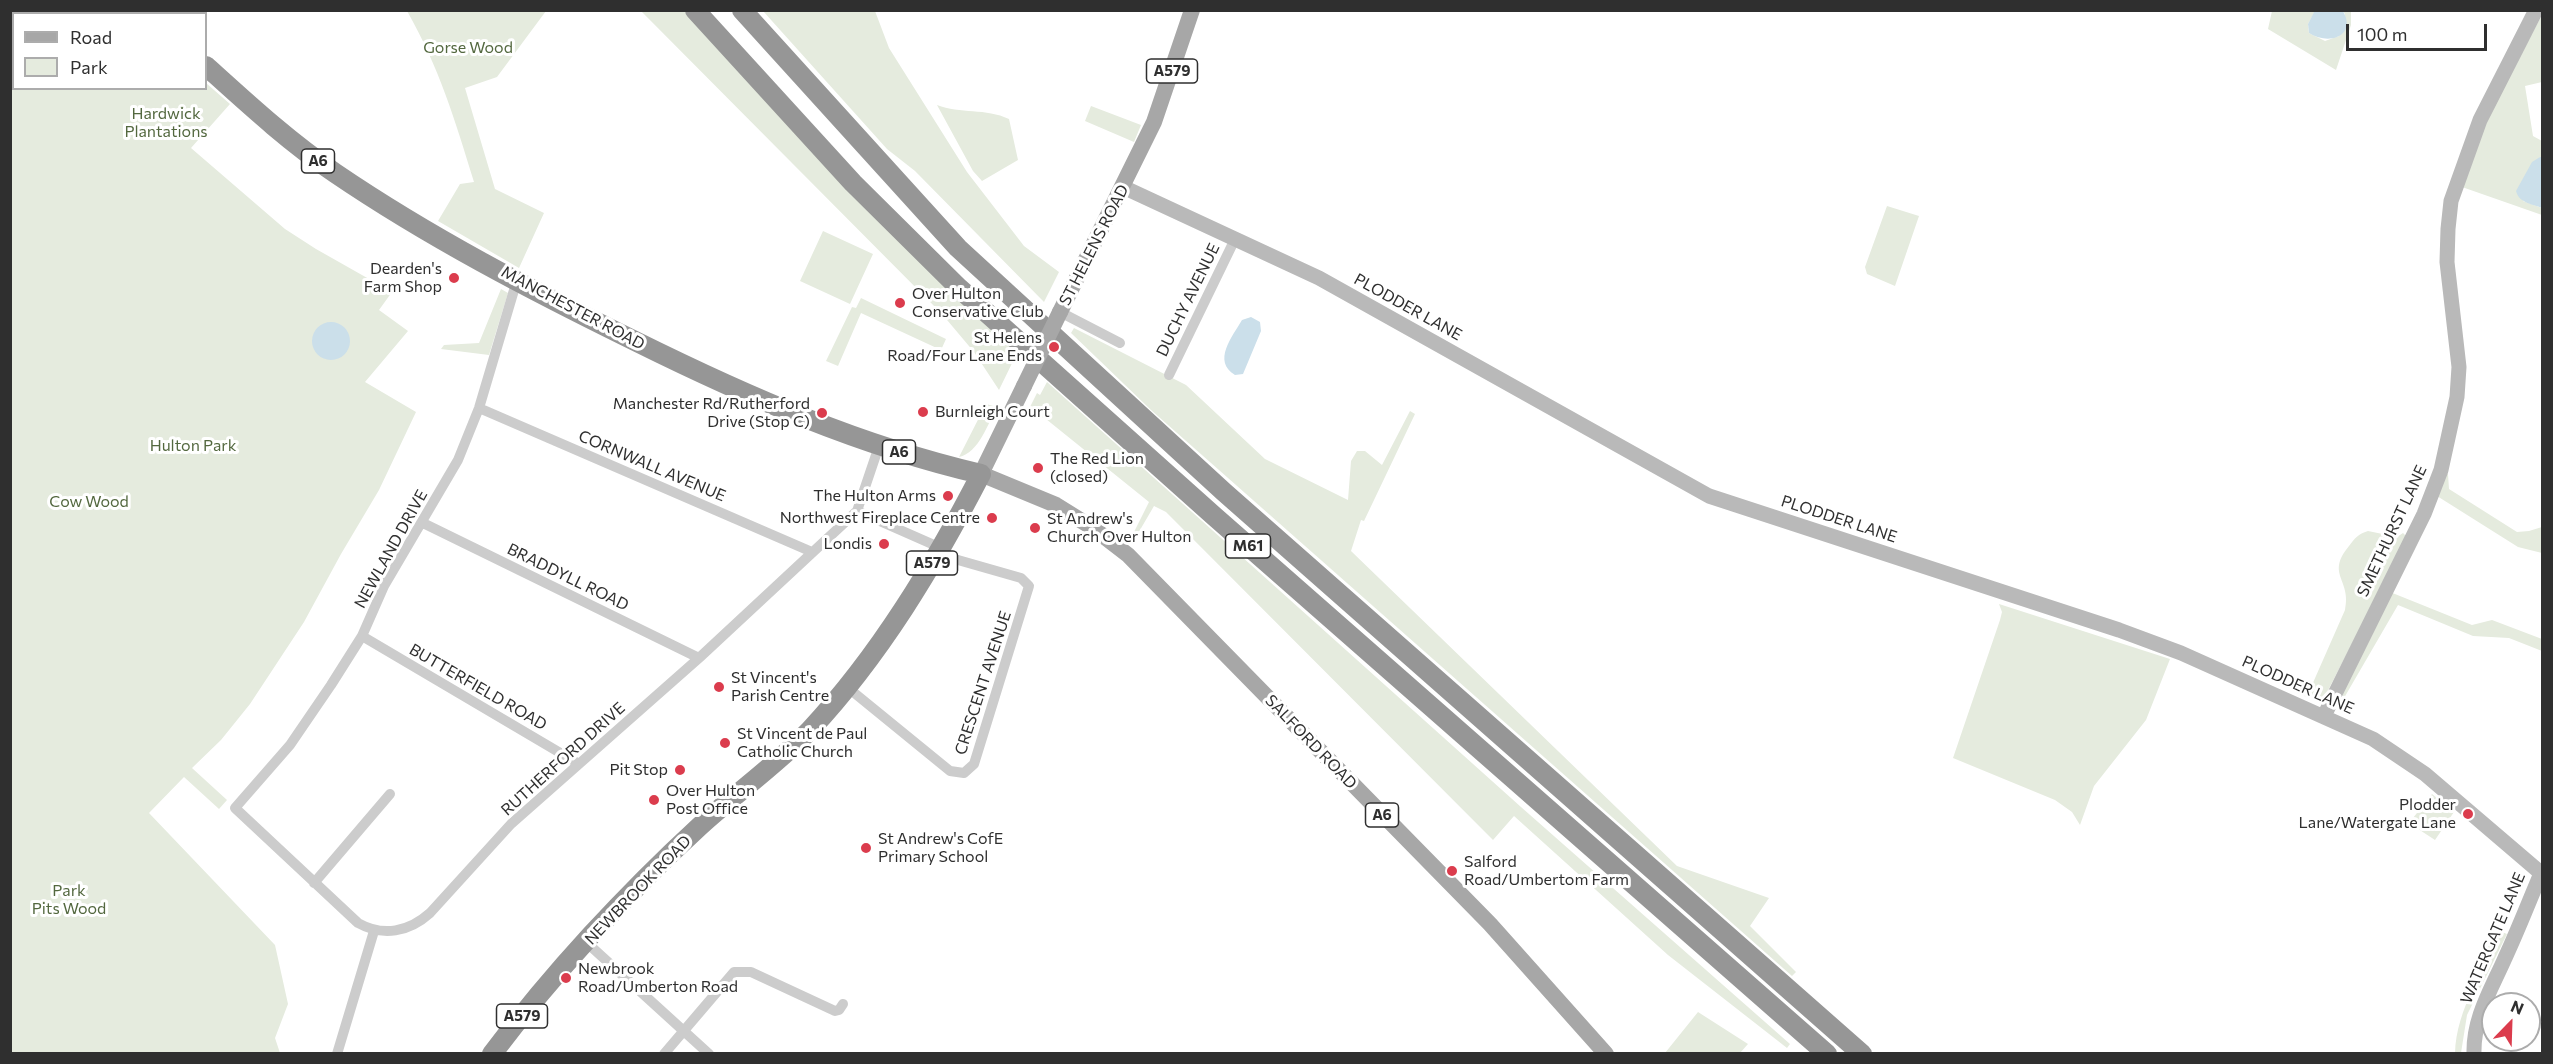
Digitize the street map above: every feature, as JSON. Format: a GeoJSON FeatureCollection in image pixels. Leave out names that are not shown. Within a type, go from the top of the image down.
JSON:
{"type":"FeatureCollection","features":[{"type":"Feature","properties":{"kind":"highway","name":"M61"},"geometry":{"type":"LineString","coordinates":[[695,10],[853,183],[959,288],[1223,524],[1827,1053]]}},
{"type":"Feature","properties":{"kind":"highway","name":"M61"},"geometry":{"type":"LineString","coordinates":[[742,10],[958,248],[1224,492],[1862,1053]]}},
{"type":"Feature","properties":{"kind":"highway","name":"MANCHESTER ROAD"},"geometry":{"type":"LineString","coordinates":[[207,67],[281,132],[335,173],[396,211],[517,280],[683,364],[798,415],[879,446],[933,463],[981,474]]}},
{"type":"Feature","properties":{"kind":"highway","name":"NEWBROOK ROAD"},"geometry":{"type":"LineString","coordinates":[[492,1053],[586,942],[700,826],[793,747],[847,687],[897,619],[939,551],[981,474]]}},
{"type":"Feature","properties":{"kind":"main road","name":"ST HELENS ROAD"},"geometry":{"type":"LineString","coordinates":[[981,474],[1024,386],[1065,311],[1154,122],[1192,10]]}},
{"type":"Feature","properties":{"kind":"main road","name":"SMETHURST LANE"},"geometry":{"type":"LineString","coordinates":[[2324,716],[2424,514],[2441,470],[2457,397],[2459,367],[2447,262],[2451,201],[2480,120],[2536,10]]}},
{"type":"Feature","properties":{"kind":"main road","name":"PLODDER LANE"},"geometry":{"type":"LineString","coordinates":[[1123,187],[1319,278],[1709,496],[2119,630],[2181,653],[2373,739],[2396,753],[2542,874]]}},
{"type":"Feature","properties":{"kind":"main road","name":"SALFORD ROAD"},"geometry":{"type":"LineString","coordinates":[[981,474],[1056,505],[1094,528],[1128,555],[1490,924],[1606,1053]]}},
{"type":"Feature","properties":{"kind":"main road","name":"WATERGATE LANE"},"geometry":{"type":"LineString","coordinates":[[2474,1053],[2481,1008],[2504,962],[2542,874]]}},
{"type":"Feature","properties":{"kind":"street","name":"DUCHY AVENUE"},"geometry":{"type":"LineString","coordinates":[[1169,375],[1235,239]]}},
{"type":"Feature","properties":{"kind":"street","name":"NEWLAND DRIVE"},"geometry":{"type":"LineString","coordinates":[[314,882],[236,811],[237,804],[273,766],[306,723],[362,636],[384,586],[423,524],[458,460],[479,408],[517,280]]}},
{"type":"Feature","properties":{"kind":"street"},"geometry":{"type":"LineString","coordinates":[[1065,311],[1120,343]]}},
{"type":"Feature","properties":{"kind":"street","name":"CORNWALL AVENUE"},"geometry":{"type":"LineString","coordinates":[[479,408],[813,552]]}},
{"type":"Feature","properties":{"kind":"street","name":"RUTHERFORD DRIVE"},"geometry":{"type":"LineString","coordinates":[[374,931],[399,930],[422,921],[493,842],[699,658],[857,511],[879,446]]}},
{"type":"Feature","properties":{"kind":"street"},"geometry":{"type":"LineString","coordinates":[[857,511],[921,537],[939,551]]}},
{"type":"Feature","properties":{"kind":"street","name":"BRADDYLL ROAD"},"geometry":{"type":"LineString","coordinates":[[423,524],[699,658]]}},
{"type":"Feature","properties":{"kind":"street","name":"CRESCENT AVENUE"},"geometry":{"type":"LineString","coordinates":[[847,687],[950,771],[963,773],[974,764],[1029,586],[1021,578],[939,551]]}},
{"type":"Feature","properties":{"kind":"street","name":"BUTTERFIELD ROAD"},"geometry":{"type":"LineString","coordinates":[[362,636],[579,764]]}},
{"type":"Feature","properties":{"kind":"street"},"geometry":{"type":"LineString","coordinates":[[337,1053],[374,931],[358,923],[314,882],[391,795]]}},
{"type":"Feature","properties":{"kind":"street"},"geometry":{"type":"LineString","coordinates":[[586,942],[709,1053]]}},
{"type":"Feature","properties":{"kind":"street"},"geometry":{"type":"LineString","coordinates":[[664,1053],[729,977],[740,971],[751,972],[835,1011],[839,1010],[843,1004]]}},
{"type":"Feature","properties":{"kind":"green space","name":"Hulton Park"},"geometry":{"type":"Polygon","coordinates":[[[10,11],[121,11],[122,12],[12,12],[12,90],[207,90],[207,84],[230,104],[191,148],[285,229],[392,292],[379,310],[408,331],[365,382],[416,412],[379,490],[304,622],[250,704],[221,740],[192,768],[227,800],[219,809],[184,777],[149,813],[275,945],[288,1004],[275,1038],[280,1053],[11,1053],[10,11]]]}},
{"type":"Feature","properties":{"kind":"green space","name":"Gorse Wood"},"geometry":{"type":"Polygon","coordinates":[[[407,11],[546,11],[497,77],[465,88],[495,189],[544,213],[519,268],[438,221],[460,184],[474,182],[437,73],[407,11]]]}},
{"type":"Feature","properties":{"kind":"green space"},"geometry":{"type":"Polygon","coordinates":[[[641,11],[685,11],[753,85],[1017,353],[999,390],[974,352],[942,314],[641,11]]]}},
{"type":"Feature","properties":{"kind":"green space"},"geometry":{"type":"Polygon","coordinates":[[[763,11],[875,11],[889,48],[967,172],[1024,246],[1059,272],[1044,302],[915,171],[887,149],[763,11]]]}},
{"type":"Feature","properties":{"kind":"green space"},"geometry":{"type":"Polygon","coordinates":[[[2272,11],[2315,11],[2308,24],[2309,33],[2325,41],[2339,36],[2345,14],[2343,11],[2351,11],[2351,25],[2336,70],[2268,29],[2272,11]]]}},
{"type":"Feature","properties":{"kind":"green space"},"geometry":{"type":"Polygon","coordinates":[[[2542,15],[2542,82],[2525,86],[2533,136],[2542,141],[2542,157],[2540,157],[2523,201],[2542,208],[2542,215],[2462,187],[2487,121],[2542,15]]]}},
{"type":"Feature","properties":{"kind":"green space"},"geometry":{"type":"Polygon","coordinates":[[[937,105],[991,113],[1009,119],[1018,160],[982,181],[973,171],[937,105]]]}},
{"type":"Feature","properties":{"kind":"green space"},"geometry":{"type":"Polygon","coordinates":[[[1091,106],[1141,125],[1134,142],[1085,121],[1091,106]]]}},
{"type":"Feature","properties":{"kind":"green space"},"geometry":{"type":"Polygon","coordinates":[[[1887,206],[1919,216],[1895,286],[1867,274],[1865,267],[1887,206]]]}},
{"type":"Feature","properties":{"kind":"green space"},"geometry":{"type":"Polygon","coordinates":[[[823,231],[873,254],[850,304],[800,281],[823,231]]]}},
{"type":"Feature","properties":{"kind":"green space"},"geometry":{"type":"Polygon","coordinates":[[[501,289],[508,293],[489,355],[441,349],[444,345],[479,343],[501,289]]]}},
{"type":"Feature","properties":{"kind":"green space"},"geometry":{"type":"Polygon","coordinates":[[[861,298],[946,339],[941,350],[861,313],[838,366],[826,361],[852,307],[856,308],[861,298]]]}},
{"type":"Feature","properties":{"kind":"green space"},"geometry":{"type":"Polygon","coordinates":[[[1074,328],[1186,385],[1265,459],[1348,500],[1351,461],[1357,451],[1365,451],[1382,465],[1410,411],[1415,414],[1364,521],[1361,520],[1351,551],[1677,866],[1769,898],[1750,926],[1796,972],[1792,976],[1151,410],[1071,333],[1074,328]]]}},
{"type":"Feature","properties":{"kind":"green space"},"geometry":{"type":"Polygon","coordinates":[[[1047,382],[1521,807],[1790,1044],[1787,1048],[1668,955],[1514,816],[1493,840],[1166,512],[1154,506],[1133,542],[1130,540],[1149,502],[1046,419],[1028,411],[1037,393],[1040,395],[1047,382]]]}},
{"type":"Feature","properties":{"kind":"green space"},"geometry":{"type":"Polygon","coordinates":[[[986,404],[997,407],[977,444],[972,450],[959,457],[986,404]]]}},
{"type":"Feature","properties":{"kind":"green space"},"geometry":{"type":"Polygon","coordinates":[[[2445,473],[2448,474],[2449,489],[2517,532],[2542,527],[2542,553],[2518,547],[2437,496],[2445,473]]]}},
{"type":"Feature","properties":{"kind":"green space"},"geometry":{"type":"Polygon","coordinates":[[[2368,531],[2397,537],[2403,533],[2407,537],[2325,696],[2321,701],[2304,696],[2312,685],[2345,610],[2345,591],[2339,571],[2342,556],[2355,539],[2368,531]]]}},
{"type":"Feature","properties":{"kind":"green space"},"geometry":{"type":"Polygon","coordinates":[[[2390,592],[2472,625],[2492,620],[2542,639],[2542,651],[2509,638],[2473,636],[2398,605],[2344,698],[2340,691],[2390,592]]]}},
{"type":"Feature","properties":{"kind":"green space"},"geometry":{"type":"Polygon","coordinates":[[[1999,604],[2170,659],[2146,720],[2094,786],[2080,825],[2072,812],[2055,800],[1953,758],[2000,620],[2002,612],[1999,604]]]}},
{"type":"Feature","properties":{"kind":"green space"},"geometry":{"type":"Polygon","coordinates":[[[2432,794],[2454,812],[2435,840],[2409,823],[2432,794]]]}},
{"type":"Feature","properties":{"kind":"green space"},"geometry":{"type":"Polygon","coordinates":[[[2492,928],[2507,934],[2467,1015],[2461,1053],[2455,1054],[2460,1020],[2484,960],[2492,928]]]}},
{"type":"Feature","properties":{"kind":"green space"},"geometry":{"type":"Polygon","coordinates":[[[1698,1012],[1748,1044],[1740,1053],[1665,1053],[1698,1012]]]}},
{"type":"Feature","properties":{"kind":"water"},"geometry":{"type":"Polygon","coordinates":[[[2315,10],[2343,11],[2346,20],[2344,32],[2339,36],[2325,39],[2309,33],[2308,24],[2315,10]]]}},
{"type":"Feature","properties":{"kind":"water"},"geometry":{"type":"Polygon","coordinates":[[[2542,157],[2542,208],[2523,201],[2516,191],[2532,162],[2542,157]]]}},
{"type":"Feature","properties":{"kind":"water"},"geometry":{"type":"Polygon","coordinates":[[[1251,317],[1260,322],[1261,331],[1243,374],[1235,375],[1228,369],[1224,356],[1229,341],[1242,320],[1251,317]]]}},
{"type":"Feature","properties":{"kind":"water"},"geometry":{"type":"Polygon","coordinates":[[[331,322],[338,323],[344,328],[349,334],[349,348],[344,354],[338,359],[331,360],[324,359],[318,354],[313,348],[312,341],[313,334],[318,328],[324,323],[331,322]]]}},
{"type":"Feature","properties":{"kind":"place","name":"Dearden's Farm Shop"},"geometry":{"type":"Point","coordinates":[454,278]}},
{"type":"Feature","properties":{"kind":"place","name":"Over Hulton Conservative Club"},"geometry":{"type":"Point","coordinates":[900,303]}},
{"type":"Feature","properties":{"kind":"place","name":"St Helens Road/Four Lane Ends"},"geometry":{"type":"Point","coordinates":[1054,347]}},
{"type":"Feature","properties":{"kind":"place","name":"Burnleigh Court"},"geometry":{"type":"Point","coordinates":[923,412]}},
{"type":"Feature","properties":{"kind":"place","name":"Manchester Rd/Rutherford Drive (Stop C)"},"geometry":{"type":"Point","coordinates":[822,413]}},
{"type":"Feature","properties":{"kind":"place","name":"The Red Lion (closed)"},"geometry":{"type":"Point","coordinates":[1038,468]}},
{"type":"Feature","properties":{"kind":"place","name":"The Hulton Arms"},"geometry":{"type":"Point","coordinates":[948,496]}},
{"type":"Feature","properties":{"kind":"place","name":"Northwest Fireplace Centre"},"geometry":{"type":"Point","coordinates":[992,518]}},
{"type":"Feature","properties":{"kind":"place","name":"St Andrew's Church Over Hulton"},"geometry":{"type":"Point","coordinates":[1035,528]}},
{"type":"Feature","properties":{"kind":"place","name":"Londis"},"geometry":{"type":"Point","coordinates":[884,544]}},
{"type":"Feature","properties":{"kind":"place","name":"St Vincent's Parish Centre"},"geometry":{"type":"Point","coordinates":[719,687]}},
{"type":"Feature","properties":{"kind":"place","name":"St Vincent de Paul Catholic Church"},"geometry":{"type":"Point","coordinates":[725,743]}},
{"type":"Feature","properties":{"kind":"place","name":"Pit Stop"},"geometry":{"type":"Point","coordinates":[680,770]}},
{"type":"Feature","properties":{"kind":"place","name":"Over Hulton Post Office"},"geometry":{"type":"Point","coordinates":[654,800]}},
{"type":"Feature","properties":{"kind":"place","name":"Plodder Lane/Watergate Lane"},"geometry":{"type":"Point","coordinates":[2468,814]}},
{"type":"Feature","properties":{"kind":"place","name":"St Andrew's CofE Primary School"},"geometry":{"type":"Point","coordinates":[866,848]}},
{"type":"Feature","properties":{"kind":"place","name":"Salford Road/Umbertom Farm"},"geometry":{"type":"Point","coordinates":[1452,871]}},
{"type":"Feature","properties":{"kind":"place","name":"Newbrook Road/Umberton Road"},"geometry":{"type":"Point","coordinates":[566,978]}},
{"type":"Feature","properties":{"kind":"park label","name":"Hardwick Plantations"},"geometry":{"type":"Point","coordinates":[166,123]}},
{"type":"Feature","properties":{"kind":"park label","name":"Cow Wood"},"geometry":{"type":"Point","coordinates":[89,502]}},
{"type":"Feature","properties":{"kind":"park label","name":"Park Pits Wood"},"geometry":{"type":"Point","coordinates":[69,900]}}]}
